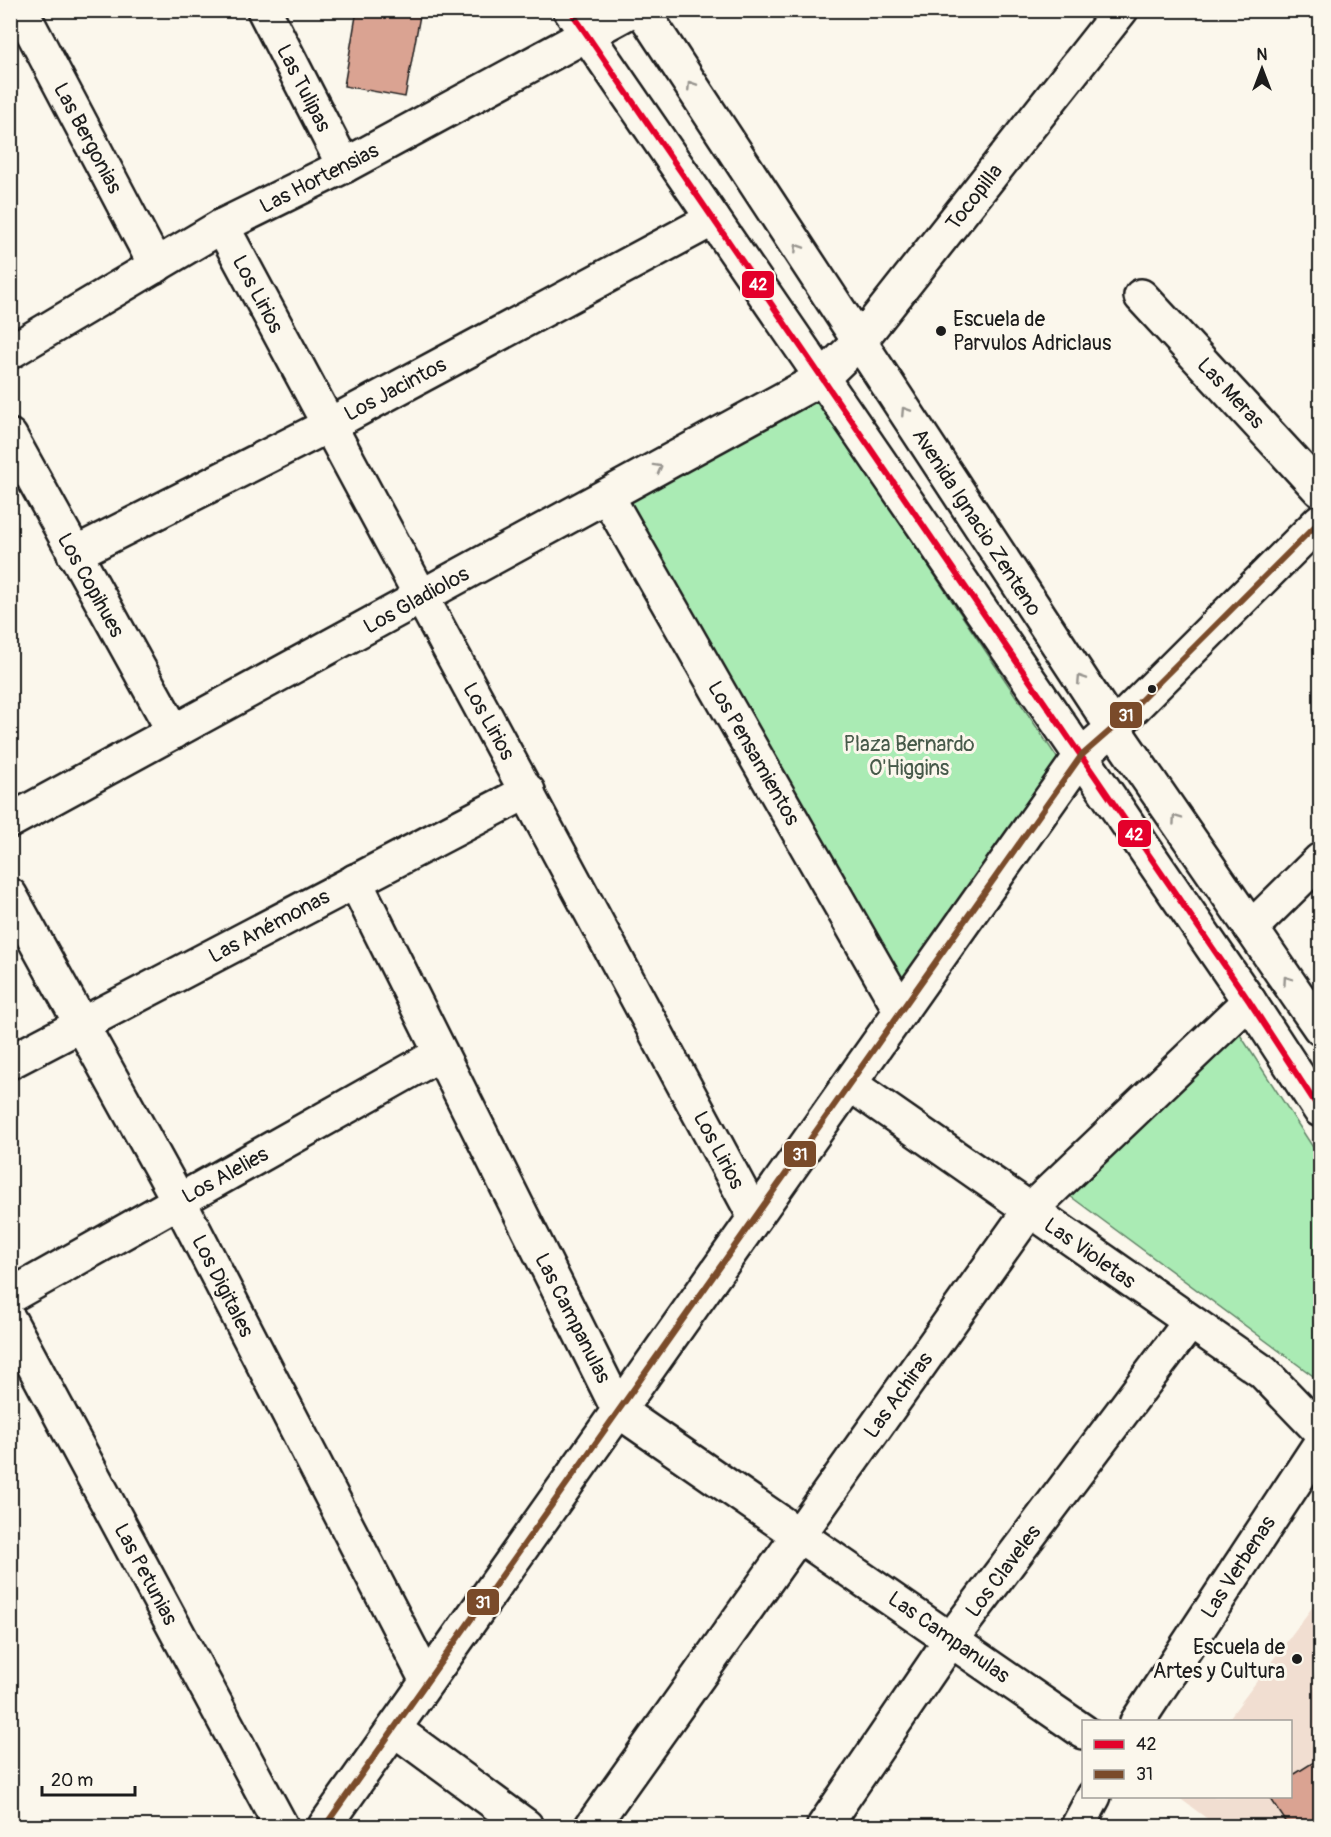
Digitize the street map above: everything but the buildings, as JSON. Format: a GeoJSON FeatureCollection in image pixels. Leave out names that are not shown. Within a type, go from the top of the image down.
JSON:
{"type":"FeatureCollection","features":[{"type":"Feature","properties":{"kind":"street","name":"Las Bergonias"},"geometry":{"type":"LineString","coordinates":[[21,10],[156,266]]}},
{"type":"Feature","properties":{"kind":"street","name":"Las Tulipas"},"geometry":{"type":"LineString","coordinates":[[264,10],[344,166]]}},
{"type":"Feature","properties":{"kind":"street","name":"Las Hortensias"},"geometry":{"type":"LineString","coordinates":[[10,352],[222,226],[344,166],[579,23],[632,10]]}},
{"type":"Feature","properties":{"kind":"street","name":"Avenida Ignacio Zenteno"},"geometry":{"type":"LineString","coordinates":[[642,10],[1113,728],[1320,1028]]}},
{"type":"Feature","properties":{"kind":"street","name":"Tocopilla"},"geometry":{"type":"LineString","coordinates":[[822,378],[859,342],[1120,10]]}},
{"type":"Feature","properties":{"kind":"street","name":"Avenida Ignacio Zenteno"},"geometry":{"type":"LineString","coordinates":[[579,23],[1249,1001],[1320,1110]]}},
{"type":"Feature","properties":{"kind":"street","name":"Los Jacintos"},"geometry":{"type":"LineString","coordinates":[[74,554],[329,424],[713,219]]}},
{"type":"Feature","properties":{"kind":"street","name":"Los Lirios"},"geometry":{"type":"LineString","coordinates":[[222,226],[528,791],[755,1217]]}},
{"type":"Feature","properties":{"kind":"street","name":"Las Meras"},"geometry":{"type":"LineString","coordinates":[[1141,296],[1320,490]]}},
{"type":"Feature","properties":{"kind":"street","name":"Los Gladiolos"},"geometry":{"type":"LineString","coordinates":[[10,821],[822,378]]}},
{"type":"Feature","properties":{"kind":"street","name":"Los Copihues"},"geometry":{"type":"LineString","coordinates":[[10,436],[174,732]]}},
{"type":"Feature","properties":{"kind":"street","name":"Los Pensamientos"},"geometry":{"type":"LineString","coordinates":[[607,496],[901,1011]]}},
{"type":"Feature","properties":{"kind":"street"},"geometry":{"type":"LineString","coordinates":[[325,1827],[1081,756],[1113,728],[1320,521]]}},
{"type":"Feature","properties":{"kind":"street","name":"Las Anémonas"},"geometry":{"type":"LineString","coordinates":[[10,1062],[528,791]]}},
{"type":"Feature","properties":{"kind":"street"},"geometry":{"type":"LineString","coordinates":[[1251,928],[1320,860]]}},
{"type":"Feature","properties":{"kind":"street","name":"Las Campanulas"},"geometry":{"type":"LineString","coordinates":[[355,882],[619,1411],[952,1638],[1082,1730]]}},
{"type":"Feature","properties":{"kind":"street","name":"Los Digitales"},"geometry":{"type":"LineString","coordinates":[[10,895],[179,1201],[427,1681]]}},
{"type":"Feature","properties":{"kind":"street","name":"Las Achiras"},"geometry":{"type":"LineString","coordinates":[[592,1827],[1029,1211],[1249,1001]]}},
{"type":"Feature","properties":{"kind":"street","name":"Los Alelies"},"geometry":{"type":"LineString","coordinates":[[10,1296],[440,1054]]}},
{"type":"Feature","properties":{"kind":"street","name":"Las Violetas"},"geometry":{"type":"LineString","coordinates":[[850,1084],[1263,1372],[1320,1431]]}},
{"type":"Feature","properties":{"kind":"street","name":"Las Petunias"},"geometry":{"type":"LineString","coordinates":[[10,1321],[280,1827]]}},
{"type":"Feature","properties":{"kind":"street","name":"Los Claveles"},"geometry":{"type":"LineString","coordinates":[[824,1827],[952,1638],[1190,1322]]}},
{"type":"Feature","properties":{"kind":"street","name":"Las Verbenas"},"geometry":{"type":"LineString","coordinates":[[1138,1720],[1320,1444]]}},
{"type":"Feature","properties":{"kind":"street"},"geometry":{"type":"LineString","coordinates":[[394,1729],[526,1827]]}},
{"type":"Feature","properties":{"kind":"street"},"geometry":{"type":"LineString","coordinates":[[1078,1827],[1093,1798]]}},
{"type":"Feature","properties":{"kind":"shaded area","name":"Escuela de Artes y Cultura"},"geometry":{"type":"Polygon","coordinates":[[[1320,1597],[1320,1826],[1217,1826],[1179,1798],[1292,1798],[1292,1720],[1228,1720],[1320,1597]]]}},
{"type":"Feature","properties":{"kind":"green space","name":"Plaza Bernardo O'Higgins"},"geometry":{"type":"Polygon","coordinates":[[[818,401],[1060,762],[900,983],[621,504],[818,401]]]}},
{"type":"Feature","properties":{"kind":"green space"},"geometry":{"type":"Polygon","coordinates":[[[1237,1030],[1320,1158],[1320,1381],[1070,1196],[1237,1030]]]}},
{"type":"Feature","properties":{"kind":"transit line","name":"42"},"geometry":{"type":"LineString","coordinates":[[570,10],[1249,1001],[1320,1110]]}},
{"type":"Feature","properties":{"kind":"transit line","name":"31"},"geometry":{"type":"LineString","coordinates":[[325,1826],[1081,756],[1113,728],[1320,521]]}},
{"type":"Feature","properties":{"kind":"place","name":"Escuela de Parvulos Adriclaus"},"geometry":{"type":"Point","coordinates":[941,331]}},
{"type":"Feature","properties":{"kind":"place","name":"Escuela de Artes y Cultura"},"geometry":{"type":"Point","coordinates":[1297,1659]}}]}
